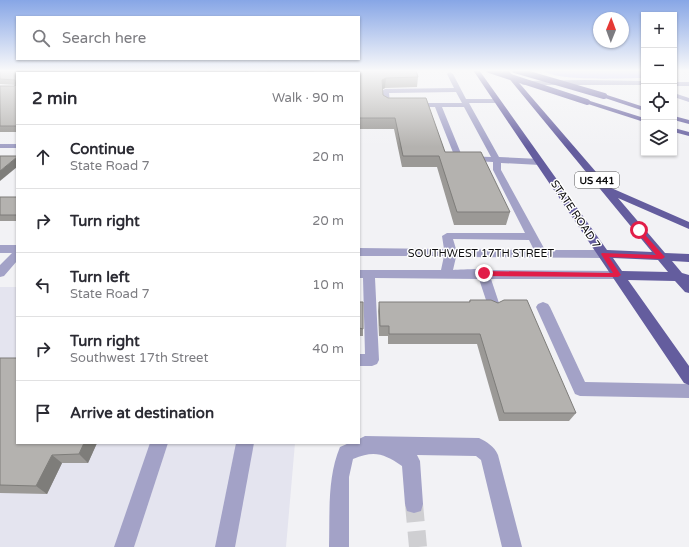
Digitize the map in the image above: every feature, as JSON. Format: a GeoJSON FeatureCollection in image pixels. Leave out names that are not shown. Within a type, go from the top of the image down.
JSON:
{"type":"FeatureCollection","features":[{"type":"Feature","properties":{"kind":"main road","name":"STATE ROAD 7"},"geometry":{"type":"LineString","coordinates":[[493,96],[689,378]]}},
{"type":"Feature","properties":{"kind":"main road","name":"US 441"},"geometry":{"type":"LineString","coordinates":[[526,96],[662,257],[684,277],[689,289]]}},
{"type":"Feature","properties":{"kind":"main road"},"geometry":{"type":"LineString","coordinates":[[567,96],[641,119]]}},
{"type":"Feature","properties":{"kind":"main road"},"geometry":{"type":"LineString","coordinates":[[602,96],[641,107]]}},
{"type":"Feature","properties":{"kind":"main road"},"geometry":{"type":"LineString","coordinates":[[677,119],[689,122]]}},
{"type":"Feature","properties":{"kind":"main road"},"geometry":{"type":"LineString","coordinates":[[677,131],[689,134]]}},
{"type":"Feature","properties":{"kind":"main road"},"geometry":{"type":"LineString","coordinates":[[605,189],[689,226]]}},
{"type":"Feature","properties":{"kind":"main road"},"geometry":{"type":"LineString","coordinates":[[604,254],[689,258]]}},
{"type":"Feature","properties":{"kind":"main road"},"geometry":{"type":"LineString","coordinates":[[618,275],[684,277]]}},
{"type":"Feature","properties":{"kind":"street"},"geometry":{"type":"LineString","coordinates":[[385,96],[387,105],[438,105],[497,101]]}},
{"type":"Feature","properties":{"kind":"street"},"geometry":{"type":"LineString","coordinates":[[462,96],[497,161],[498,170],[541,253]]}},
{"type":"Feature","properties":{"kind":"street"},"geometry":{"type":"LineString","coordinates":[[677,96],[689,100]]}},
{"type":"Feature","properties":{"kind":"street"},"geometry":{"type":"LineString","coordinates":[[438,105],[459,158],[484,158],[497,161],[540,162]]}},
{"type":"Feature","properties":{"kind":"street"},"geometry":{"type":"LineString","coordinates":[[0,146],[16,146]]}},
{"type":"Feature","properties":{"kind":"street"},"geometry":{"type":"LineString","coordinates":[[446,273],[451,253],[447,236],[533,237]]}},
{"type":"Feature","properties":{"kind":"street"},"geometry":{"type":"LineString","coordinates":[[0,249],[16,249]]}},
{"type":"Feature","properties":{"kind":"street","name":"SOUTHWEST 17TH STREET"},"geometry":{"type":"LineString","coordinates":[[360,252],[604,254]]}},
{"type":"Feature","properties":{"kind":"street"},"geometry":{"type":"LineString","coordinates":[[1,270],[16,255]]}},
{"type":"Feature","properties":{"kind":"street"},"geometry":{"type":"LineString","coordinates":[[1,270],[16,269]]}},
{"type":"Feature","properties":{"kind":"street"},"geometry":{"type":"LineString","coordinates":[[484,273],[494,306]]}},
{"type":"Feature","properties":{"kind":"street","name":"SOUTHWEST 17TH STREET"},"geometry":{"type":"LineString","coordinates":[[364,274],[484,273],[618,275]]}},
{"type":"Feature","properties":{"kind":"street"},"geometry":{"type":"LineString","coordinates":[[360,360],[372,360],[364,274]]}},
{"type":"Feature","properties":{"kind":"street"},"geometry":{"type":"LineString","coordinates":[[543,307],[580,390],[689,391]]}},
{"type":"Feature","properties":{"kind":"street"},"geometry":{"type":"LineString","coordinates":[[124,547],[158,444]]}},
{"type":"Feature","properties":{"kind":"street"},"geometry":{"type":"LineString","coordinates":[[226,547],[245,444]]}},
{"type":"Feature","properties":{"kind":"street"},"geometry":{"type":"LineString","coordinates":[[339,547],[340,477],[346,453],[365,445],[479,447],[489,455],[512,547]]}},
{"type":"Feature","properties":{"kind":"street"},"geometry":{"type":"LineString","coordinates":[[386,446],[411,461],[414,504]]}},
{"type":"Feature","properties":{"kind":"shaded area"},"geometry":{"type":"Polygon","coordinates":[[[0,287],[16,287],[16,444],[295,444],[286,547],[0,547],[0,287]]]}},
{"type":"Feature","properties":{"kind":"building"},"geometry":{"type":"Polygon","coordinates":[[[0,96],[16,96],[16,126],[0,126],[0,96]]]}},
{"type":"Feature","properties":{"kind":"building"},"geometry":{"type":"Polygon","coordinates":[[[360,96],[384,96],[388,98],[426,98],[445,152],[481,152],[510,212],[457,212],[439,156],[403,156],[395,118],[360,118],[360,96]]]}},
{"type":"Feature","properties":{"kind":"building"},"geometry":{"type":"Polygon","coordinates":[[[0,156],[16,156],[16,158],[0,171],[0,156]]]}},
{"type":"Feature","properties":{"kind":"building"},"geometry":{"type":"Polygon","coordinates":[[[0,197],[16,197],[16,215],[0,215],[0,197]]]}},
{"type":"Feature","properties":{"kind":"building"},"geometry":{"type":"Polygon","coordinates":[[[470,300],[491,300],[498,303],[504,300],[527,300],[576,413],[504,413],[480,334],[389,334],[389,326],[380,326],[379,302],[470,302],[470,300]]]}},
{"type":"Feature","properties":{"kind":"building"},"geometry":{"type":"Polygon","coordinates":[[[360,302],[363,302],[363,329],[360,328],[360,302]]]}},
{"type":"Feature","properties":{"kind":"building"},"geometry":{"type":"Polygon","coordinates":[[[0,358],[16,358],[16,444],[84,444],[79,454],[52,455],[36,486],[0,485],[0,358]]]}},
{"type":"Feature","properties":{"kind":"tunnel"},"geometry":{"type":"LineString","coordinates":[[414,504],[418,547]]}},
{"type":"Feature","properties":{"kind":"route"},"geometry":{"type":"LineString","coordinates":[[484,273],[618,275],[604,254],[662,257],[639,230]]}}]}
